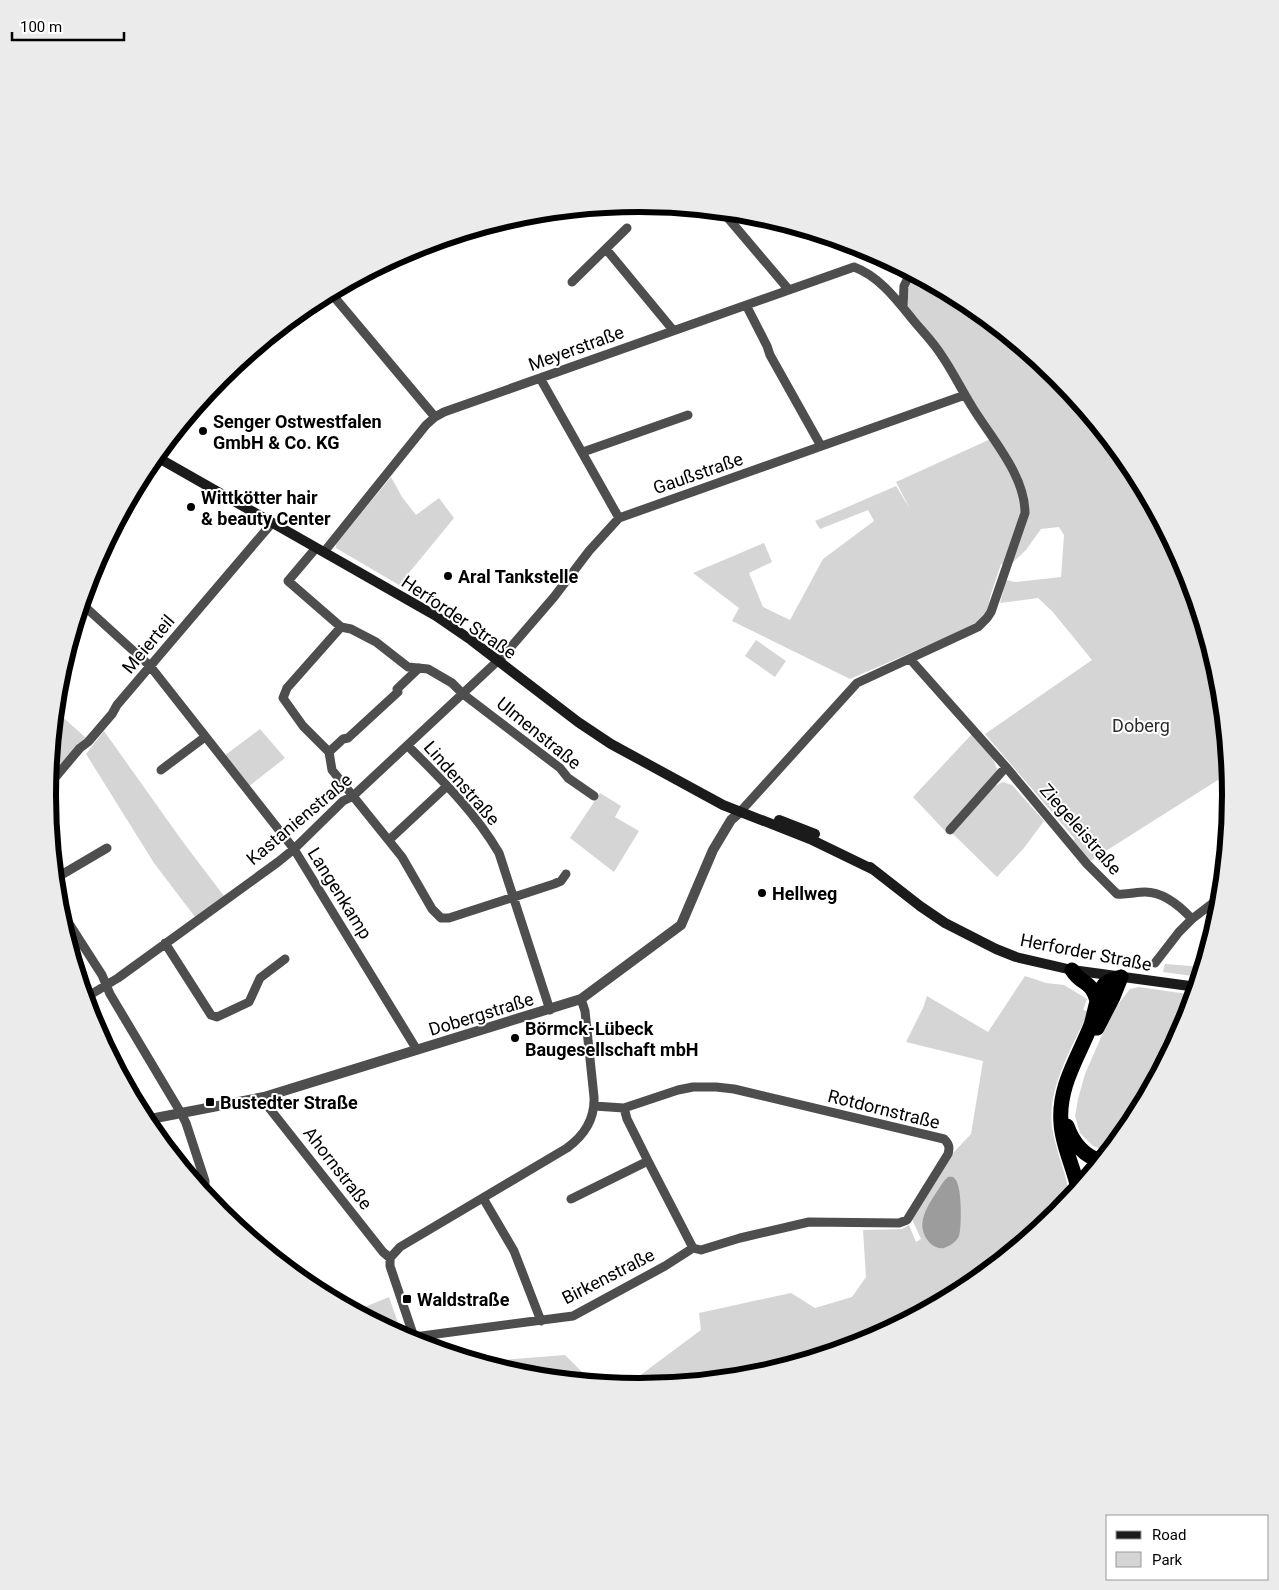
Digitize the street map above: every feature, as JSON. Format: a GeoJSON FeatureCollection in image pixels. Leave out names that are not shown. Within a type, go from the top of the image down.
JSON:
{"type":"FeatureCollection","features":[{"type":"Feature","properties":{"kind":"highway"},"geometry":{"type":"LineString","coordinates":[[1072,970],[1077,979],[1089,985],[1097,1001]]}},
{"type":"Feature","properties":{"kind":"highway"},"geometry":{"type":"LineString","coordinates":[[1076,1182],[1060,1122],[1063,1089],[1091,1025],[1102,987],[1108,982],[1121,977]]}},
{"type":"Feature","properties":{"kind":"highway"},"geometry":{"type":"LineString","coordinates":[[1095,1159],[1079,1149],[1070,1136],[1065,1122],[1065,1107],[1068,1091],[1076,1069],[1113,997],[1121,977]]}},
{"type":"Feature","properties":{"kind":"main road","name":"Herforder Straße"},"geometry":{"type":"LineString","coordinates":[[163,460],[436,616],[471,640],[578,722],[611,744],[723,806],[810,839],[874,870],[945,923],[1016,957],[1072,970],[1190,986]]}},
{"type":"Feature","properties":{"kind":"street"},"geometry":{"type":"LineString","coordinates":[[729,219],[789,290]]}},
{"type":"Feature","properties":{"kind":"street"},"geometry":{"type":"LineString","coordinates":[[572,282],[627,228]]}},
{"type":"Feature","properties":{"kind":"street"},"geometry":{"type":"LineString","coordinates":[[606,248],[674,330]]}},
{"type":"Feature","properties":{"kind":"street","name":"Meyerstraße"},"geometry":{"type":"LineString","coordinates":[[341,627],[288,581],[320,550],[435,417],[444,412],[854,267],[864,271],[888,290],[942,355],[1010,465],[1023,495],[1025,513],[991,612],[987,618],[978,627],[857,683],[740,812]]}},
{"type":"Feature","properties":{"kind":"street"},"geometry":{"type":"LineString","coordinates":[[902,307],[904,286],[908,278]]}},
{"type":"Feature","properties":{"kind":"street"},"geometry":{"type":"LineString","coordinates":[[888,290],[904,286]]}},
{"type":"Feature","properties":{"kind":"street"},"geometry":{"type":"LineString","coordinates":[[337,296],[435,417]]}},
{"type":"Feature","properties":{"kind":"street"},"geometry":{"type":"LineString","coordinates":[[746,305],[770,355],[821,446]]}},
{"type":"Feature","properties":{"kind":"street"},"geometry":{"type":"LineString","coordinates":[[540,378],[619,518]]}},
{"type":"Feature","properties":{"kind":"street","name":"Gaußstraße"},"geometry":{"type":"LineString","coordinates":[[498,661],[554,596],[589,551],[619,518],[965,395]]}},
{"type":"Feature","properties":{"kind":"street"},"geometry":{"type":"LineString","coordinates":[[582,452],[688,416]]}},
{"type":"Feature","properties":{"kind":"street","name":"Meierteil"},"geometry":{"type":"LineString","coordinates":[[57,776],[106,721],[117,705],[272,522]]}},
{"type":"Feature","properties":{"kind":"street","name":"Langenkamp"},"geometry":{"type":"LineString","coordinates":[[87,608],[150,666],[294,849],[417,1050]]}},
{"type":"Feature","properties":{"kind":"street"},"geometry":{"type":"LineString","coordinates":[[341,627],[287,688],[283,698],[303,726],[328,752],[332,770],[389,840],[406,864],[432,909],[441,918],[449,918],[554,884],[560,881],[566,874]]}},
{"type":"Feature","properties":{"kind":"street","name":"Ulmenstraße"},"geometry":{"type":"LineString","coordinates":[[341,627],[351,629],[376,642],[408,667],[428,669],[452,683],[463,694],[560,768],[568,778],[594,796]]}},
{"type":"Feature","properties":{"kind":"street","name":"Ziegeleistraße"},"geometry":{"type":"LineString","coordinates":[[910,659],[1006,767],[1087,864],[1118,894],[1146,892],[1157,894],[1166,898],[1192,919]]}},
{"type":"Feature","properties":{"kind":"street","name":"Kastanienstraße"},"geometry":{"type":"LineString","coordinates":[[92,994],[107,985],[294,849],[343,801],[353,796],[498,661]]}},
{"type":"Feature","properties":{"kind":"street"},"geometry":{"type":"LineString","coordinates":[[328,752],[343,738],[348,738],[398,692],[397,688],[419,668]]}},
{"type":"Feature","properties":{"kind":"street"},"geometry":{"type":"LineString","coordinates":[[161,770],[205,737]]}},
{"type":"Feature","properties":{"kind":"street","name":"Lindenstraße"},"geometry":{"type":"LineString","coordinates":[[408,746],[471,813],[488,835],[498,853],[550,1010]]}},
{"type":"Feature","properties":{"kind":"street"},"geometry":{"type":"LineString","coordinates":[[950,830],[1006,767]]}},
{"type":"Feature","properties":{"kind":"street"},"geometry":{"type":"LineString","coordinates":[[389,840],[447,786]]}},
{"type":"Feature","properties":{"kind":"street","name":"Dobergstraße"},"geometry":{"type":"LineString","coordinates":[[154,1118],[264,1097],[581,1000],[681,925],[713,850],[731,820],[740,812]]}},
{"type":"Feature","properties":{"kind":"street"},"geometry":{"type":"LineString","coordinates":[[62,875],[107,848]]}},
{"type":"Feature","properties":{"kind":"street"},"geometry":{"type":"LineString","coordinates":[[1155,963],[1179,932],[1213,903]]}},
{"type":"Feature","properties":{"kind":"street"},"geometry":{"type":"LineString","coordinates":[[72,930],[81,941],[107,985],[110,994],[182,1113],[205,1184]]}},
{"type":"Feature","properties":{"kind":"street"},"geometry":{"type":"LineString","coordinates":[[165,943],[210,1015],[218,1018],[248,1002],[260,978],[285,959]]}},
{"type":"Feature","properties":{"kind":"street"},"geometry":{"type":"LineString","coordinates":[[411,1332],[390,1266],[390,1258],[400,1247],[576,1141],[588,1126],[594,1106],[585,1011],[581,1000]]}},
{"type":"Feature","properties":{"kind":"street","name":"Rotdornstraße"},"geometry":{"type":"LineString","coordinates":[[594,1106],[624,1108],[678,1090],[716,1086],[944,1139],[948,1143],[948,1154],[907,1220],[900,1223],[809,1222],[740,1238],[701,1250],[693,1248]]}},
{"type":"Feature","properties":{"kind":"street","name":"Ahornstraße"},"geometry":{"type":"LineString","coordinates":[[264,1097],[266,1104],[383,1252],[390,1258]]}},
{"type":"Feature","properties":{"kind":"street"},"geometry":{"type":"LineString","coordinates":[[624,1108],[627,1119],[693,1248]]}},
{"type":"Feature","properties":{"kind":"street"},"geometry":{"type":"LineString","coordinates":[[571,1199],[648,1161]]}},
{"type":"Feature","properties":{"kind":"street"},"geometry":{"type":"LineString","coordinates":[[483,1198],[514,1251],[541,1321]]}},
{"type":"Feature","properties":{"kind":"street","name":"Birkenstraße"},"geometry":{"type":"LineString","coordinates":[[427,1338],[573,1316],[693,1248]]}},
{"type":"Feature","properties":{"kind":"green space","name":"Doberg"},"geometry":{"type":"Polygon","coordinates":[[[913,280],[964,310],[995,332],[1024,356],[1078,410],[1102,440],[1145,503],[1163,537],[1192,608],[1212,681],[1218,719],[1223,777],[1090,861],[1073,840],[1075,839],[985,734],[1092,660],[1052,611],[1038,598],[1000,603],[1006,580],[1015,582],[1061,577],[1064,535],[1059,527],[1041,529],[1026,550],[1010,565],[1001,564],[990,597],[987,613],[977,624],[850,679],[732,621],[739,608],[693,573],[764,543],[772,562],[749,573],[763,607],[790,620],[823,559],[874,521],[868,510],[820,529],[815,521],[896,486],[910,509],[896,482],[995,437],[907,305],[909,287],[913,280]]]}},
{"type":"Feature","properties":{"kind":"green space"},"geometry":{"type":"Polygon","coordinates":[[[391,477],[402,497],[416,515],[439,498],[454,518],[399,585],[336,548],[336,544],[391,477]]]}},
{"type":"Feature","properties":{"kind":"green space"},"geometry":{"type":"Polygon","coordinates":[[[756,640],[786,661],[775,677],[745,656],[756,640]]]}},
{"type":"Feature","properties":{"kind":"green space"},"geometry":{"type":"Polygon","coordinates":[[[61,716],[86,738],[62,766],[57,761],[61,716]]]}},
{"type":"Feature","properties":{"kind":"green space"},"geometry":{"type":"Polygon","coordinates":[[[260,729],[285,758],[248,787],[224,756],[260,729]]]}},
{"type":"Feature","properties":{"kind":"green space"},"geometry":{"type":"Polygon","coordinates":[[[104,731],[224,896],[195,917],[154,863],[86,754],[104,731]]]}},
{"type":"Feature","properties":{"kind":"green space"},"geometry":{"type":"Polygon","coordinates":[[[972,734],[993,759],[998,771],[946,832],[913,797],[972,734]]]}},
{"type":"Feature","properties":{"kind":"green space"},"geometry":{"type":"Polygon","coordinates":[[[1003,782],[1012,785],[1044,821],[1024,848],[997,877],[952,833],[995,786],[1003,782]]]}},
{"type":"Feature","properties":{"kind":"green space"},"geometry":{"type":"Polygon","coordinates":[[[600,793],[621,806],[615,817],[639,831],[614,872],[570,838],[600,793]]]}},
{"type":"Feature","properties":{"kind":"green space"},"geometry":{"type":"Polygon","coordinates":[[[1165,964],[1197,967],[1194,976],[1163,972],[1165,964]]]}},
{"type":"Feature","properties":{"kind":"green space"},"geometry":{"type":"Polygon","coordinates":[[[1025,976],[1046,983],[1064,985],[1087,999],[1083,1010],[1089,1011],[1063,1067],[1053,1097],[1052,1127],[1068,1190],[1052,1207],[1024,1234],[964,1280],[931,1300],[863,1334],[827,1347],[753,1367],[678,1377],[637,1378],[701,1330],[699,1313],[791,1293],[815,1308],[852,1297],[866,1277],[863,1230],[902,1229],[909,1225],[916,1242],[921,1239],[912,1219],[953,1153],[971,1134],[983,1061],[906,1042],[927,996],[988,1032],[1025,976]]]}},
{"type":"Feature","properties":{"kind":"green space"},"geometry":{"type":"Polygon","coordinates":[[[1139,987],[1187,994],[1163,1053],[1145,1087],[1102,1150],[1093,1146],[1080,1133],[1075,1116],[1085,1074],[1112,1012],[1130,989],[1139,987]]]}},
{"type":"Feature","properties":{"kind":"green space"},"geometry":{"type":"Polygon","coordinates":[[[389,1297],[399,1326],[382,1318],[363,1308],[389,1297]]]}},
{"type":"Feature","properties":{"kind":"green space"},"geometry":{"type":"Polygon","coordinates":[[[565,1355],[585,1375],[526,1367],[499,1360],[565,1355]]]}},
{"type":"Feature","properties":{"kind":"shaded area"},"geometry":{"type":"Polygon","coordinates":[[[948,1177],[954,1178],[959,1189],[961,1206],[960,1231],[959,1236],[951,1245],[940,1248],[930,1243],[922,1228],[925,1212],[929,1204],[948,1177]]]}},
{"type":"Feature","properties":{"kind":"place","name":"Senger Ostwestfalen GmbH & Co. KG"},"geometry":{"type":"Point","coordinates":[203,431]}},
{"type":"Feature","properties":{"kind":"place","name":"Wittkötter hair & beauty Center"},"geometry":{"type":"Point","coordinates":[191,507]}},
{"type":"Feature","properties":{"kind":"place","name":"Aral Tankstelle"},"geometry":{"type":"Point","coordinates":[448,576]}},
{"type":"Feature","properties":{"kind":"place","name":"Hellweg"},"geometry":{"type":"Point","coordinates":[762,893]}},
{"type":"Feature","properties":{"kind":"place","name":"Börmck-Lübeck Baugesellschaft mbH"},"geometry":{"type":"Point","coordinates":[515,1038]}},
{"type":"Feature","properties":{"kind":"place","name":"Bustedter Straße"},"geometry":{"type":"Point","coordinates":[210,1102]}},
{"type":"Feature","properties":{"kind":"place","name":"Waldstraße"},"geometry":{"type":"Point","coordinates":[407,1299]}}]}
